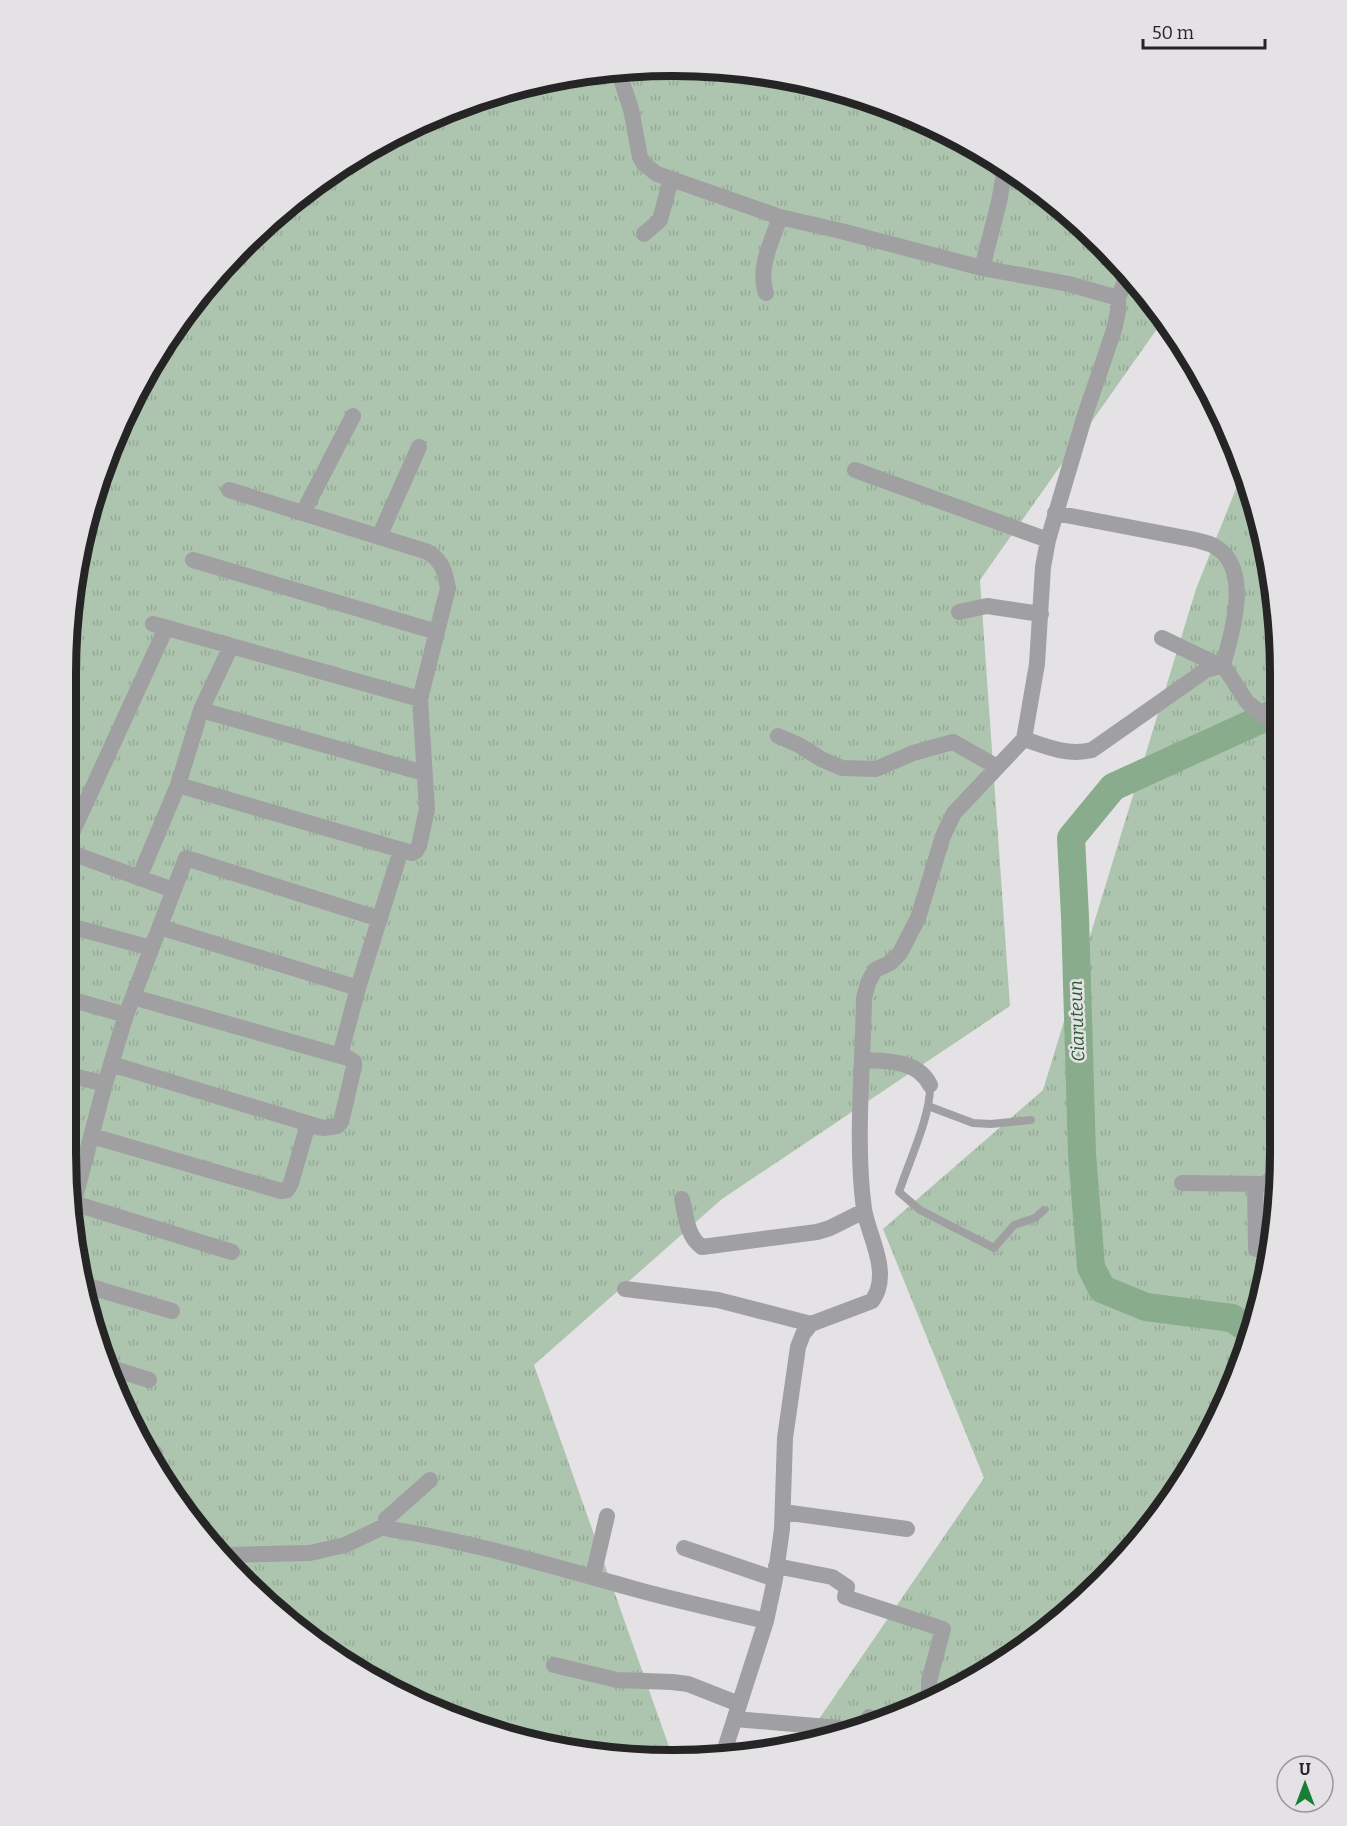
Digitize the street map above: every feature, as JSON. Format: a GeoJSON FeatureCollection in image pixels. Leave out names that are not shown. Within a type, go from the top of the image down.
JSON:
{"type":"FeatureCollection","features":[{"type":"Feature","properties":{"kind":"street"},"geometry":{"type":"LineString","coordinates":[[621,79],[631,109],[640,157],[651,171],[780,217],[982,268],[1069,284],[1118,298]]}},
{"type":"Feature","properties":{"kind":"street"},"geometry":{"type":"LineString","coordinates":[[982,268],[1004,176]]}},
{"type":"Feature","properties":{"kind":"street"},"geometry":{"type":"LineString","coordinates":[[644,234],[664,226],[671,179]]}},
{"type":"Feature","properties":{"kind":"street"},"geometry":{"type":"LineString","coordinates":[[766,293],[762,282],[763,269],[780,217]]}},
{"type":"Feature","properties":{"kind":"street"},"geometry":{"type":"LineString","coordinates":[[726,1747],[766,1621],[782,1530],[785,1438],[793,1372],[803,1334],[812,1324],[872,1301],[879,1288],[879,1268],[864,1211],[861,1172],[864,998],[868,983],[875,970],[890,963],[900,953],[918,918],[943,836],[954,813],[1024,740],[1037,664],[1043,567],[1048,540],[1114,330],[1118,298],[1124,283]]}},
{"type":"Feature","properties":{"kind":"street"},"geometry":{"type":"LineString","coordinates":[[303,513],[353,416]]}},
{"type":"Feature","properties":{"kind":"street"},"geometry":{"type":"LineString","coordinates":[[379,537],[419,447]]}},
{"type":"Feature","properties":{"kind":"street"},"geometry":{"type":"LineString","coordinates":[[855,470],[1048,540]]}},
{"type":"Feature","properties":{"kind":"street"},"geometry":{"type":"LineString","coordinates":[[178,785],[412,853],[419,846],[427,809],[420,699],[448,588],[445,570],[439,559],[428,552],[229,490]]}},
{"type":"Feature","properties":{"kind":"street"},"geometry":{"type":"LineString","coordinates":[[1055,513],[1196,540],[1215,546],[1227,557],[1237,583],[1236,604],[1220,665]]}},
{"type":"Feature","properties":{"kind":"street"},"geometry":{"type":"LineString","coordinates":[[193,560],[437,632]]}},
{"type":"Feature","properties":{"kind":"street"},"geometry":{"type":"LineString","coordinates":[[959,612],[987,606],[1041,614]]}},
{"type":"Feature","properties":{"kind":"street"},"geometry":{"type":"LineString","coordinates":[[76,822],[159,626],[420,699]]}},
{"type":"Feature","properties":{"kind":"street"},"geometry":{"type":"LineString","coordinates":[[1162,638],[1220,665],[1247,702],[1270,720]]}},
{"type":"Feature","properties":{"kind":"street"},"geometry":{"type":"LineString","coordinates":[[139,878],[178,785],[201,710],[231,646]]}},
{"type":"Feature","properties":{"kind":"street"},"geometry":{"type":"LineString","coordinates":[[1024,740],[1070,753],[1092,750],[1206,670],[1220,665]]}},
{"type":"Feature","properties":{"kind":"street"},"geometry":{"type":"LineString","coordinates":[[201,710],[424,773]]}},
{"type":"Feature","properties":{"kind":"street"},"geometry":{"type":"LineString","coordinates":[[778,736],[842,768],[876,769],[913,753],[953,742],[997,767]]}},
{"type":"Feature","properties":{"kind":"street"},"geometry":{"type":"LineString","coordinates":[[340,1055],[358,988],[401,850]]}},
{"type":"Feature","properties":{"kind":"street"},"geometry":{"type":"LineString","coordinates":[[76,855],[173,891]]}},
{"type":"Feature","properties":{"kind":"street"},"geometry":{"type":"LineString","coordinates":[[78,1187],[126,1015],[186,858],[380,919]]}},
{"type":"Feature","properties":{"kind":"street"},"geometry":{"type":"LineString","coordinates":[[76,927],[151,948]]}},
{"type":"Feature","properties":{"kind":"street"},"geometry":{"type":"LineString","coordinates":[[160,927],[358,988]]}},
{"type":"Feature","properties":{"kind":"street"},"geometry":{"type":"LineString","coordinates":[[111,1064],[308,1124],[330,1128],[341,1122],[354,1062],[348,1058],[133,997]]}},
{"type":"Feature","properties":{"kind":"street"},"geometry":{"type":"LineString","coordinates":[[76,1001],[126,1015]]}},
{"type":"Feature","properties":{"kind":"street"},"geometry":{"type":"LineString","coordinates":[[863,1060],[897,1061],[925,1075],[930,1084]]}},
{"type":"Feature","properties":{"kind":"street"},"geometry":{"type":"LineString","coordinates":[[76,1077],[105,1084]]}},
{"type":"Feature","properties":{"kind":"street"},"geometry":{"type":"LineString","coordinates":[[92,1136],[282,1191],[287,1190],[291,1183],[308,1124]]}},
{"type":"Feature","properties":{"kind":"street"},"geometry":{"type":"LineString","coordinates":[[76,1154],[86,1157]]}},
{"type":"Feature","properties":{"kind":"street"},"geometry":{"type":"LineString","coordinates":[[1182,1183],[1264,1184],[1269,1180]]}},
{"type":"Feature","properties":{"kind":"street"},"geometry":{"type":"LineString","coordinates":[[1255,1184],[1256,1249]]}},
{"type":"Feature","properties":{"kind":"street"},"geometry":{"type":"LineString","coordinates":[[682,1199],[690,1234],[694,1242],[702,1247],[817,1232],[864,1211]]}},
{"type":"Feature","properties":{"kind":"street"},"geometry":{"type":"LineString","coordinates":[[79,1206],[232,1252]]}},
{"type":"Feature","properties":{"kind":"street"},"geometry":{"type":"LineString","coordinates":[[92,1287],[172,1311]]}},
{"type":"Feature","properties":{"kind":"street"},"geometry":{"type":"LineString","coordinates":[[625,1290],[718,1300],[812,1324]]}},
{"type":"Feature","properties":{"kind":"street"},"geometry":{"type":"LineString","coordinates":[[118,1370],[149,1380]]}},
{"type":"Feature","properties":{"kind":"street"},"geometry":{"type":"LineString","coordinates":[[430,1480],[386,1519],[389,1530],[429,1535],[593,1576],[641,1591],[766,1621]]}},
{"type":"Feature","properties":{"kind":"street"},"geometry":{"type":"LineString","coordinates":[[783,1512],[907,1529]]}},
{"type":"Feature","properties":{"kind":"street"},"geometry":{"type":"LineString","coordinates":[[593,1576],[607,1516]]}},
{"type":"Feature","properties":{"kind":"street"},"geometry":{"type":"LineString","coordinates":[[233,1555],[310,1553],[345,1545],[387,1525]]}},
{"type":"Feature","properties":{"kind":"street"},"geometry":{"type":"LineString","coordinates":[[684,1548],[775,1572],[832,1577],[847,1587],[845,1597],[944,1629],[928,1681],[929,1692]]}},
{"type":"Feature","properties":{"kind":"street"},"geometry":{"type":"LineString","coordinates":[[554,1665],[617,1680],[688,1684],[737,1712],[834,1727]]}},
{"type":"Feature","properties":{"kind":"lane"},"geometry":{"type":"LineString","coordinates":[[930,1084],[928,1106],[899,1192],[920,1210],[994,1248],[1014,1225],[1035,1218],[1044,1210]]}},
{"type":"Feature","properties":{"kind":"lane"},"geometry":{"type":"LineString","coordinates":[[928,1106],[973,1123],[991,1124],[1031,1119]]}},
{"type":"Feature","properties":{"kind":"green space"},"geometry":{"type":"Polygon","coordinates":[[[674,76],[713,78],[790,88],[865,108],[902,122],[972,156],[1005,177],[1037,200],[1096,251],[1159,326],[980,580],[1010,1006],[722,1199],[534,1365],[670,1750],[596,1744],[519,1729],[445,1704],[375,1670],[310,1626],[251,1575],[200,1516],[177,1484],[138,1417],[108,1344],[97,1307],[88,1269],[78,1192],[76,1152],[76,674],[78,634],[88,557],[108,482],[122,445],[156,375],[177,342],[200,310],[251,251],[310,200],[342,177],[375,156],[445,122],[482,108],[557,88],[634,78],[674,76]]]}},
{"type":"Feature","properties":{"kind":"green space"},"geometry":{"type":"Polygon","coordinates":[[[1239,482],[1259,557],[1269,634],[1270,674],[1269,1192],[1259,1269],[1239,1344],[1209,1417],[1191,1451],[1147,1516],[1096,1575],[1037,1626],[972,1670],[902,1704],[865,1718],[809,1733],[984,1478],[883,1229],[1043,1090],[1196,589],[1239,482]]]}},
{"type":"Feature","properties":{"kind":"waterway","name":"Ciaruteun"},"geometry":{"type":"LineString","coordinates":[[1244,1327],[1232,1318],[1146,1307],[1102,1289],[1091,1267],[1082,1154],[1071,838],[1113,787],[1270,715]]}}]}
